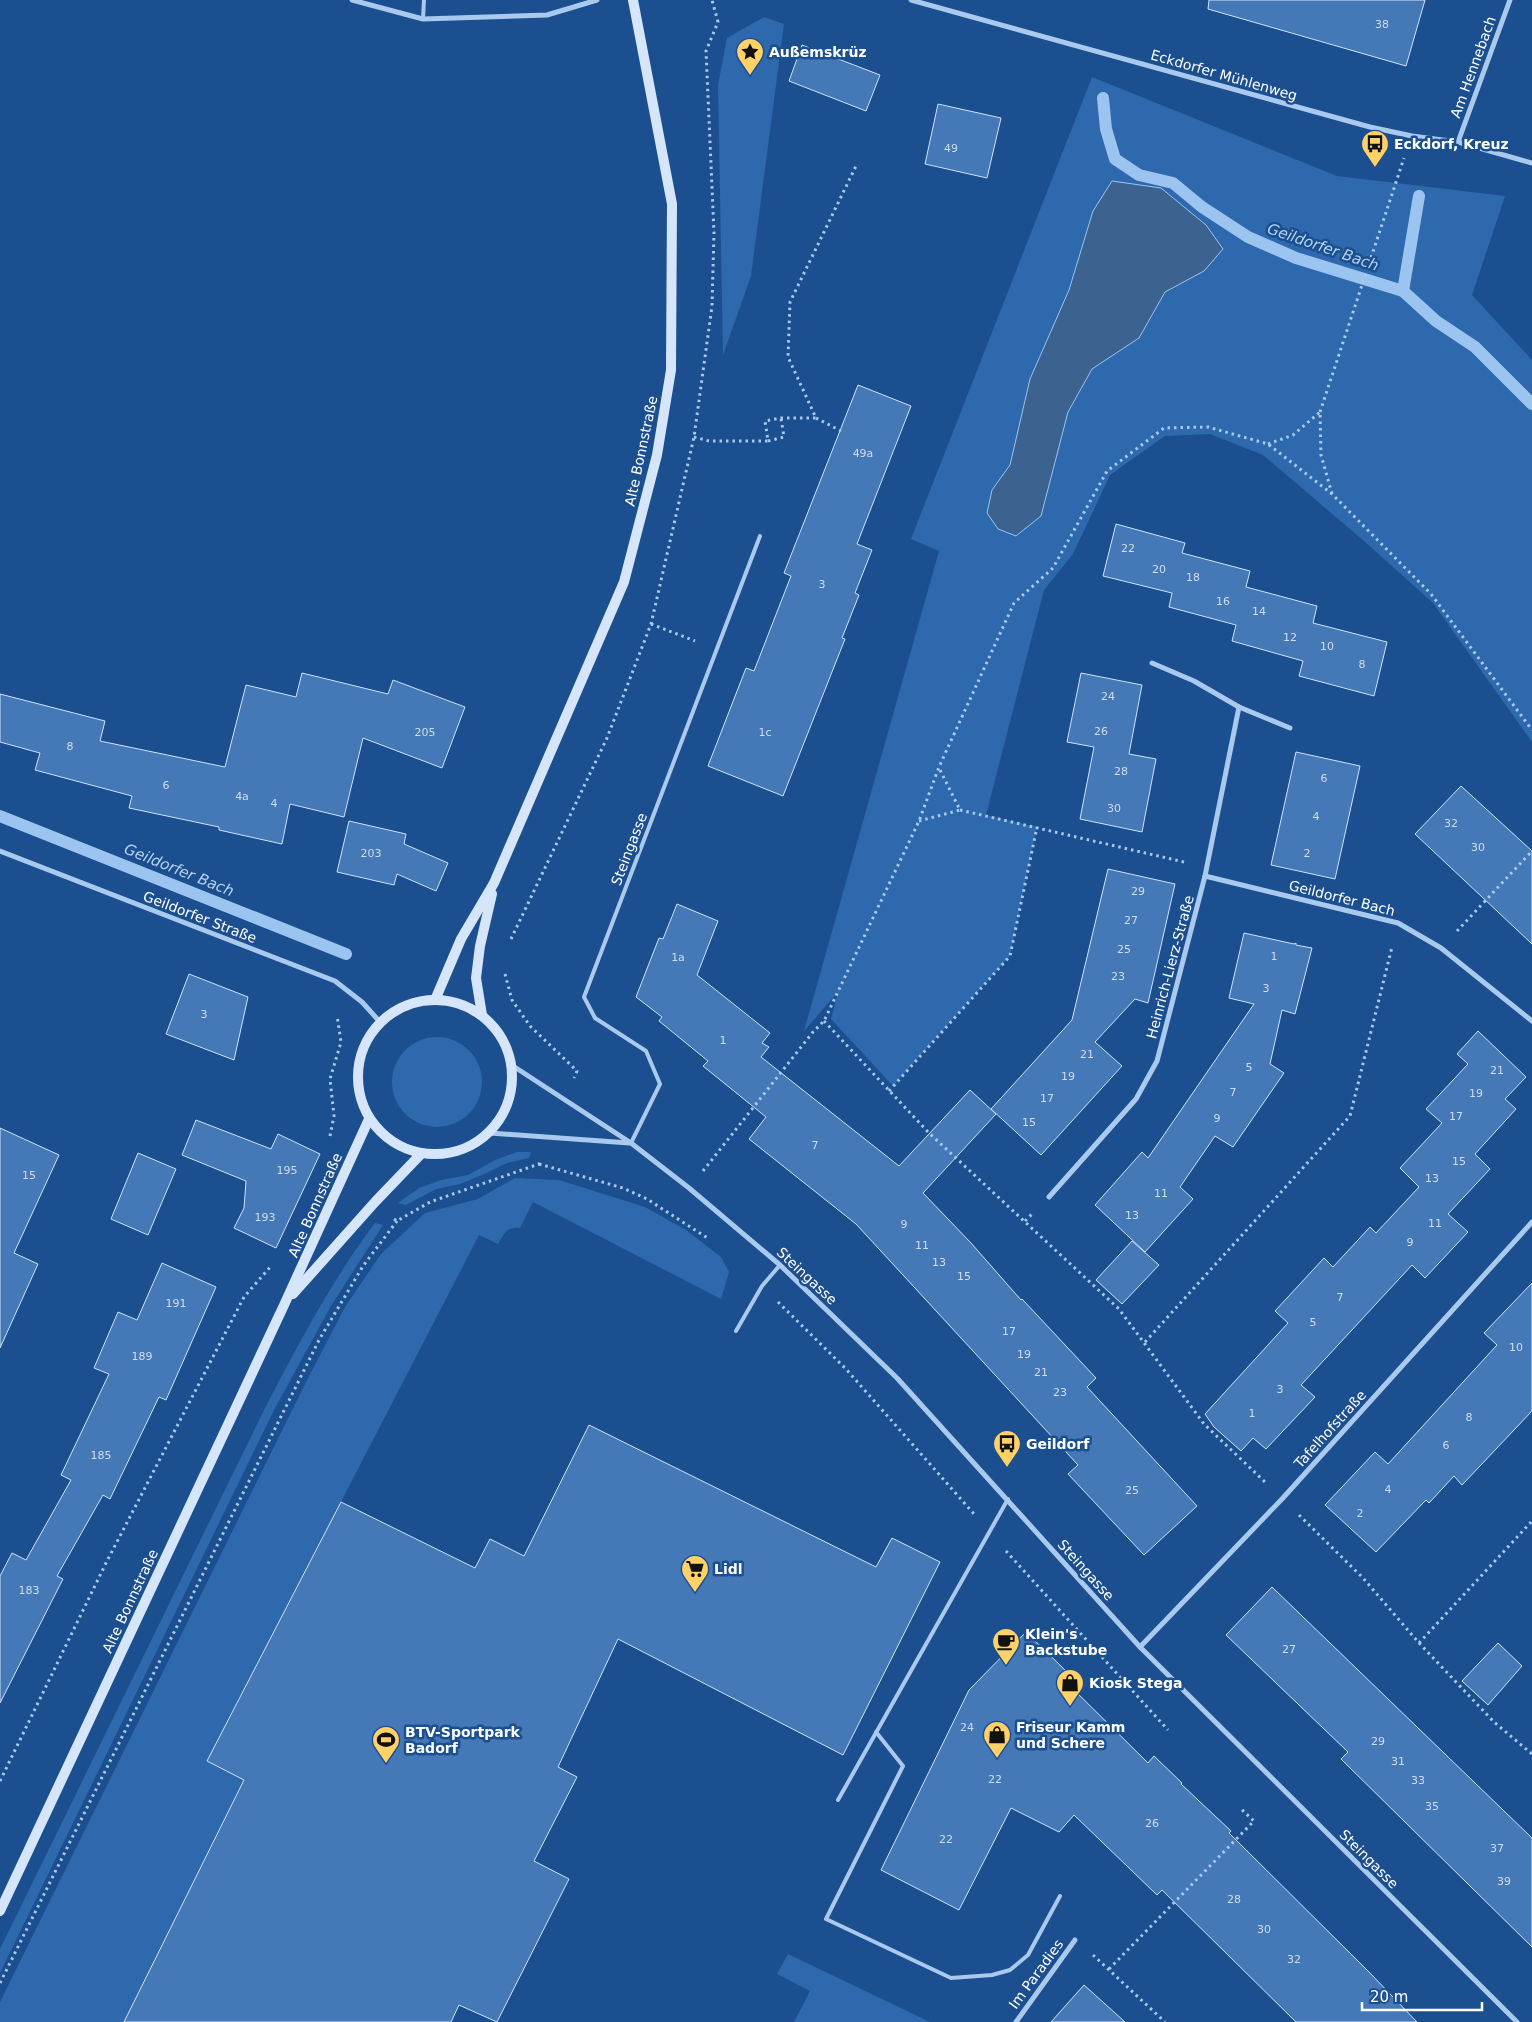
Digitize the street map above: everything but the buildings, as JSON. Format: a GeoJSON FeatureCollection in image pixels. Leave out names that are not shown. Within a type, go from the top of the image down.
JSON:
{"type":"FeatureCollection","features":[{"type":"Feature","properties":{"kind":"main road","name":"Alte Bonnstraße"},"geometry":{"type":"LineString","coordinates":[[435,1000],[461,939],[494,883],[624,582],[657,455],[671,370],[672,204],[633,0]]}},
{"type":"Feature","properties":{"kind":"main road","name":"Alte Bonnstraße"},"geometry":{"type":"LineString","coordinates":[[482,1015],[476,978],[480,946],[494,883]]}},
{"type":"Feature","properties":{"kind":"main road"},"geometry":{"type":"LineString","coordinates":[[435,1000],[460,1004],[482,1015],[502,1038],[513,1066],[512,1091],[504,1114],[490,1133],[470,1147],[446,1154],[421,1154],[392,1142],[369,1119],[359,1095],[358,1069],[365,1044],[380,1022],[406,1005],[435,1000]]}},
{"type":"Feature","properties":{"kind":"main road","name":"Alte Bonnstraße"},"geometry":{"type":"LineString","coordinates":[[0,1911],[285,1303],[369,1119]]}},
{"type":"Feature","properties":{"kind":"main road","name":"Alte Bonnstraße"},"geometry":{"type":"LineString","coordinates":[[285,1303],[375,1202],[421,1154]]}},
{"type":"Feature","properties":{"kind":"street"},"geometry":{"type":"LineString","coordinates":[[352,0],[423,19],[547,15],[597,0]]}},
{"type":"Feature","properties":{"kind":"street","name":"Eckdorfer Mühlenweg"},"geometry":{"type":"LineString","coordinates":[[911,0],[1370,127],[1412,136],[1458,142],[1532,163]]}},
{"type":"Feature","properties":{"kind":"street","name":"Am Hennebach"},"geometry":{"type":"LineString","coordinates":[[1458,142],[1510,0]]}},
{"type":"Feature","properties":{"kind":"street"},"geometry":{"type":"LineString","coordinates":[[1152,662],[1194,681],[1239,707],[1290,728]]}},
{"type":"Feature","properties":{"kind":"street","name":"Heinrich-Lierz-Straße"},"geometry":{"type":"LineString","coordinates":[[1049,1197],[1136,1100],[1157,1061],[1205,876],[1239,707]]}},
{"type":"Feature","properties":{"kind":"street","name":"Geildorfer Straße"},"geometry":{"type":"LineString","coordinates":[[0,851],[334,982],[362,1002],[380,1022]]}},
{"type":"Feature","properties":{"kind":"street","name":"Geildorfer Bach"},"geometry":{"type":"LineString","coordinates":[[1205,876],[1398,923],[1441,948],[1532,1021]]}},
{"type":"Feature","properties":{"kind":"street","name":"Steingasse"},"geometry":{"type":"LineString","coordinates":[[513,1066],[631,1143],[689,1188],[780,1265],[897,1378],[1140,1647],[1517,2022]]}},
{"type":"Feature","properties":{"kind":"street"},"geometry":{"type":"LineString","coordinates":[[490,1133],[631,1143]]}},
{"type":"Feature","properties":{"kind":"street","name":"Tafelhofstraße"},"geometry":{"type":"LineString","coordinates":[[1140,1647],[1282,1499],[1532,1222]]}},
{"type":"Feature","properties":{"kind":"street","name":"Im Paradies"},"geometry":{"type":"LineString","coordinates":[[1016,2022],[1075,1940]]}},
{"type":"Feature","properties":{"kind":"lane"},"geometry":{"type":"LineString","coordinates":[[423,19],[424,0]]}},
{"type":"Feature","properties":{"kind":"lane","name":"Steingasse"},"geometry":{"type":"LineString","coordinates":[[631,1143],[660,1084],[646,1051],[595,1018],[584,997],[760,536]]}},
{"type":"Feature","properties":{"kind":"lane"},"geometry":{"type":"LineString","coordinates":[[736,1331],[762,1286],[780,1265]]}},
{"type":"Feature","properties":{"kind":"lane"},"geometry":{"type":"LineString","coordinates":[[838,1800],[1008,1500]]}},
{"type":"Feature","properties":{"kind":"lane"},"geometry":{"type":"LineString","coordinates":[[876,1732],[903,1766],[826,1919],[951,1978],[992,1975],[1010,1970],[1028,1955],[1060,1896]]}},
{"type":"Feature","properties":{"kind":"path"},"geometry":{"type":"LineString","coordinates":[[509,943],[607,738],[652,624],[694,437],[712,296],[714,233],[706,51],[718,22],[712,0]]}},
{"type":"Feature","properties":{"kind":"path"},"geometry":{"type":"LineString","coordinates":[[1332,494],[1321,455],[1320,412],[1392,190],[1412,136]]}},
{"type":"Feature","properties":{"kind":"path"},"geometry":{"type":"LineString","coordinates":[[816,418],[788,357],[790,302],[856,166]]}},
{"type":"Feature","properties":{"kind":"path"},"geometry":{"type":"LineString","coordinates":[[1268,444],[1293,435],[1320,412]]}},
{"type":"Feature","properties":{"kind":"path"},"geometry":{"type":"LineString","coordinates":[[694,437],[709,441],[768,441],[784,437],[782,418]]}},
{"type":"Feature","properties":{"kind":"path"},"geometry":{"type":"LineString","coordinates":[[768,441],[765,421],[782,418],[816,418],[841,431]]}},
{"type":"Feature","properties":{"kind":"path"},"geometry":{"type":"LineString","coordinates":[[689,1188],[813,1032],[824,1021],[919,821],[938,767],[1014,604],[1053,568],[1107,471],[1164,428],[1208,427],[1268,444],[1332,494],[1431,594],[1532,730]]}},
{"type":"Feature","properties":{"kind":"path"},"geometry":{"type":"LineString","coordinates":[[652,624],[717,649]]}},
{"type":"Feature","properties":{"kind":"path"},"geometry":{"type":"LineString","coordinates":[[938,767],[960,810]]}},
{"type":"Feature","properties":{"kind":"path"},"geometry":{"type":"LineString","coordinates":[[919,821],[960,810],[1187,863],[1205,876]]}},
{"type":"Feature","properties":{"kind":"path"},"geometry":{"type":"LineString","coordinates":[[889,1090],[1010,956],[1037,827]]}},
{"type":"Feature","properties":{"kind":"path"},"geometry":{"type":"LineString","coordinates":[[1441,948],[1532,851]]}},
{"type":"Feature","properties":{"kind":"path"},"geometry":{"type":"LineString","coordinates":[[1144,1342],[1350,1116],[1398,923]]}},
{"type":"Feature","properties":{"kind":"path"},"geometry":{"type":"LineString","coordinates":[[503,969],[512,1000],[530,1026],[577,1071],[565,1100]]}},
{"type":"Feature","properties":{"kind":"path"},"geometry":{"type":"LineString","coordinates":[[334,982],[324,996],[339,1017],[341,1042],[330,1079],[334,1116],[324,1160],[343,1176]]}},
{"type":"Feature","properties":{"kind":"path"},"geometry":{"type":"LineString","coordinates":[[824,1021],[929,1133],[1119,1309],[1204,1424],[1363,1578],[1418,1643],[1494,1722],[1532,1754]]}},
{"type":"Feature","properties":{"kind":"path"},"geometry":{"type":"LineString","coordinates":[[539,1164],[552,1137]]}},
{"type":"Feature","properties":{"kind":"path"},"geometry":{"type":"LineString","coordinates":[[0,1984],[319,1340],[363,1266],[396,1221],[430,1202],[539,1164],[623,1188],[647,1199],[710,1240]]}},
{"type":"Feature","properties":{"kind":"path"},"geometry":{"type":"LineString","coordinates":[[375,1202],[396,1221]]}},
{"type":"Feature","properties":{"kind":"path"},"geometry":{"type":"LineString","coordinates":[[0,1781],[106,1563],[244,1297],[275,1261]]}},
{"type":"Feature","properties":{"kind":"path"},"geometry":{"type":"LineString","coordinates":[[762,1286],[846,1369],[989,1532],[1168,1730]]}},
{"type":"Feature","properties":{"kind":"path"},"geometry":{"type":"LineString","coordinates":[[1418,1643],[1532,1521]]}},
{"type":"Feature","properties":{"kind":"path"},"geometry":{"type":"LineString","coordinates":[[1109,1969],[1254,1821],[1240,1808]]}},
{"type":"Feature","properties":{"kind":"path"},"geometry":{"type":"LineString","coordinates":[[1075,1940],[1165,2022]]}},
{"type":"Feature","properties":{"kind":"shaded area"},"geometry":{"type":"Polygon","coordinates":[[[764,17],[784,24],[751,276],[723,355],[718,85],[727,38],[764,17]]]}},
{"type":"Feature","properties":{"kind":"shaded area"},"geometry":{"type":"Polygon","coordinates":[[[1092,77],[1337,176],[1505,196],[1472,295],[1532,360],[1532,742],[1433,603],[1263,455],[1210,434],[1165,436],[1110,475],[1073,554],[1044,590],[986,815],[1037,827],[1010,956],[893,1086],[831,1019],[838,992],[804,1031],[939,551],[911,539],[1092,77]]]}},
{"type":"Feature","properties":{"kind":"shaded area"},"geometry":{"type":"Polygon","coordinates":[[[1112,181],[1161,188],[1206,225],[1223,249],[1204,271],[1165,292],[1139,338],[1092,369],[1068,412],[1041,516],[1016,536],[998,529],[987,513],[992,490],[1010,465],[1030,379],[1069,290],[1093,211],[1112,181]]]}},
{"type":"Feature","properties":{"kind":"shaded area"},"geometry":{"type":"Polygon","coordinates":[[[428,1037],[446,1037],[462,1044],[475,1057],[482,1073],[482,1091],[475,1107],[462,1120],[446,1127],[428,1127],[412,1120],[399,1107],[392,1091],[392,1073],[399,1057],[412,1044],[428,1037]]]}},
{"type":"Feature","properties":{"kind":"shaded area"},"geometry":{"type":"Polygon","coordinates":[[[517,1152],[531,1152],[529,1158],[507,1163],[460,1184],[436,1189],[406,1205],[398,1203],[419,1188],[441,1180],[468,1175],[495,1160],[517,1152]]]}},
{"type":"Feature","properties":{"kind":"shaded area"},"geometry":{"type":"Polygon","coordinates":[[[515,1178],[559,1180],[645,1207],[686,1230],[721,1257],[729,1272],[721,1299],[533,1202],[520,1228],[509,1230],[498,1244],[479,1235],[207,1761],[244,1780],[124,2022],[0,2022],[0,2002],[305,1384],[345,1307],[381,1254],[425,1213],[478,1199],[515,1178]]]}},
{"type":"Feature","properties":{"kind":"shaded area"},"geometry":{"type":"Polygon","coordinates":[[[375,1223],[383,1225],[331,1306],[274,1410],[0,1973],[0,1949],[267,1404],[304,1334],[345,1266],[375,1223]]]}},
{"type":"Feature","properties":{"kind":"shaded area"},"geometry":{"type":"Polygon","coordinates":[[[788,1954],[930,2022],[794,2022],[810,1991],[777,1974],[788,1954]]]}},
{"type":"Feature","properties":{"kind":"waterway","name":"Geildorfer Bach"},"geometry":{"type":"LineString","coordinates":[[1103,98],[1106,129],[1115,159],[1139,175],[1173,183],[1202,207],[1248,237],[1296,258],[1403,291],[1436,321],[1475,347],[1532,404]]}},
{"type":"Feature","properties":{"kind":"waterway"},"geometry":{"type":"LineString","coordinates":[[1403,291],[1419,196]]}},
{"type":"Feature","properties":{"kind":"waterway","name":"Geildorfer Bach"},"geometry":{"type":"LineString","coordinates":[[0,816],[346,954]]}},
{"type":"Feature","properties":{"kind":"place","name":"Außemskrüz"},"geometry":{"type":"Point","coordinates":[750,76]}},
{"type":"Feature","properties":{"kind":"place","name":"Eckdorf, Kreuz"},"geometry":{"type":"Point","coordinates":[1375,168]}},
{"type":"Feature","properties":{"kind":"place","name":"Geildorf"},"geometry":{"type":"Point","coordinates":[1007,1468]}},
{"type":"Feature","properties":{"kind":"place","name":"Lidl"},"geometry":{"type":"Point","coordinates":[695,1593]}},
{"type":"Feature","properties":{"kind":"place","name":"Klein's Backstube"},"geometry":{"type":"Point","coordinates":[1006,1666]}},
{"type":"Feature","properties":{"kind":"place","name":"Kiosk Stega"},"geometry":{"type":"Point","coordinates":[1070,1707]}},
{"type":"Feature","properties":{"kind":"place","name":"Friseur Kamm und Schere"},"geometry":{"type":"Point","coordinates":[997,1759]}},
{"type":"Feature","properties":{"kind":"place","name":"BTV-Sportpark Badorf"},"geometry":{"type":"Point","coordinates":[386,1764]}}]}
